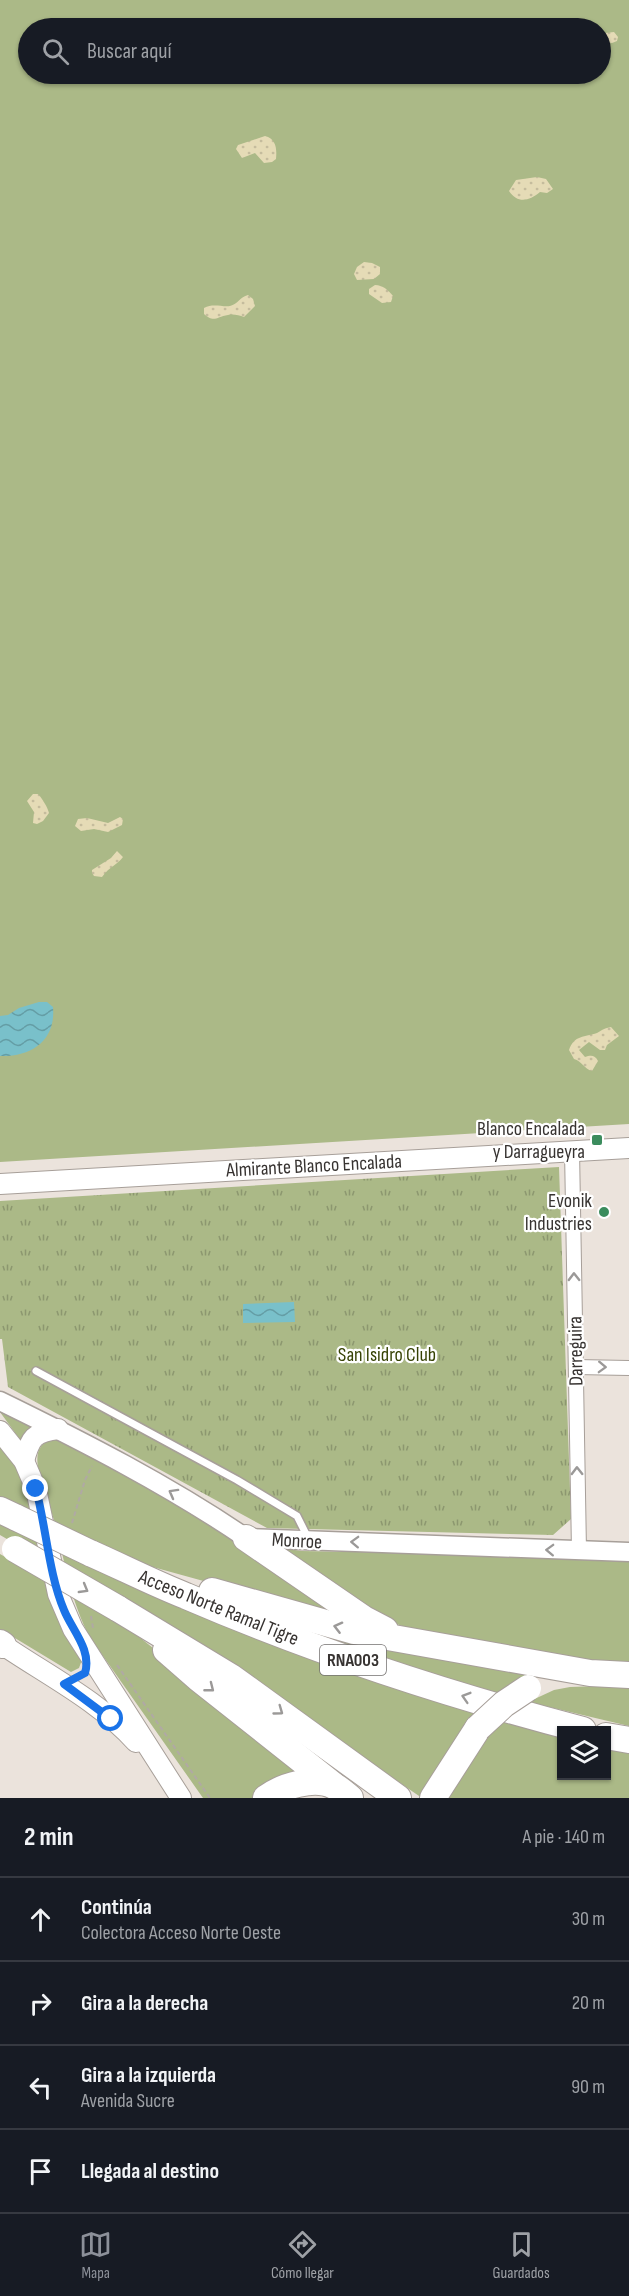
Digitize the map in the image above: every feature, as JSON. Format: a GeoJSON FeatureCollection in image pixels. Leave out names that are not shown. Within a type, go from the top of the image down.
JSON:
{"type":"FeatureCollection","features":[{"type":"Feature","properties":{"kind":"highway","name":"Acceso Norte Ramal Tigre"},"geometry":{"type":"LineString","coordinates":[[8,1514],[184,1596],[342,1657],[565,1726]]}},
{"type":"Feature","properties":{"kind":"highway"},"geometry":{"type":"LineString","coordinates":[[246,1538],[364,1619],[416,1643]]}},
{"type":"Feature","properties":{"kind":"highway","name":"Acceso Norte Ramal Tigre"},"geometry":{"type":"LineString","coordinates":[[8,1545],[231,1677],[398,1798]]}},
{"type":"Feature","properties":{"kind":"highway"},"geometry":{"type":"LineString","coordinates":[[131,1571],[335,1626],[416,1643],[590,1673],[629,1675]]}},
{"type":"Feature","properties":{"kind":"highway"},"geometry":{"type":"LineString","coordinates":[[117,1608],[198,1678],[341,1792]]}},
{"type":"Feature","properties":{"kind":"highway"},"geometry":{"type":"LineString","coordinates":[[435,1795],[478,1728],[504,1704],[528,1688],[555,1677],[590,1673]]}},
{"type":"Feature","properties":{"kind":"highway"},"geometry":{"type":"LineString","coordinates":[[611,1737],[629,1740]]}},
{"type":"Feature","properties":{"kind":"highway"},"geometry":{"type":"LineString","coordinates":[[266,1798],[292,1786],[308,1783],[341,1792]]}},
{"type":"Feature","properties":{"kind":"main road","name":"Almirante Blanco Encalada"},"geometry":{"type":"LineString","coordinates":[[0,1184],[629,1148]]}},
{"type":"Feature","properties":{"kind":"main road"},"geometry":{"type":"LineString","coordinates":[[24,1461],[33,1437],[42,1431],[58,1429]]}},
{"type":"Feature","properties":{"kind":"main road"},"geometry":{"type":"LineString","coordinates":[[0,1431],[24,1461],[36,1489],[58,1594],[73,1629],[181,1798]]}},
{"type":"Feature","properties":{"kind":"main road"},"geometry":{"type":"LineString","coordinates":[[1,1643],[64,1684],[129,1735],[166,1775]]}},
{"type":"Feature","properties":{"kind":"main road"},"geometry":{"type":"LineString","coordinates":[[64,1684],[85,1673],[88,1664],[83,1646]]}},
{"type":"Feature","properties":{"kind":"street","name":"Darreguira"},"geometry":{"type":"LineString","coordinates":[[572,1150],[579,1551]]}},
{"type":"Feature","properties":{"kind":"street"},"geometry":{"type":"LineString","coordinates":[[576,1366],[629,1368]]}},
{"type":"Feature","properties":{"kind":"street","name":"Monroe"},"geometry":{"type":"LineString","coordinates":[[0,1401],[58,1429],[210,1513],[246,1538],[629,1552]]}},
{"type":"Feature","properties":{"kind":"lane"},"geometry":{"type":"LineString","coordinates":[[36,1371],[237,1480],[297,1516],[309,1540]]}},
{"type":"Feature","properties":{"kind":"green space"},"geometry":{"type":"Polygon","coordinates":[[[0,0],[629,0],[629,1124],[0,1162],[0,0]]]}},
{"type":"Feature","properties":{"kind":"green space","name":"San Isidro Club"},"geometry":{"type":"Polygon","coordinates":[[[559,1167],[571,1519],[553,1535],[267,1528],[8,1387],[2,1339],[0,1339],[0,1201],[559,1167]]]}},
{"type":"Feature","properties":{"kind":"green space"},"geometry":{"type":"Polygon","coordinates":[[[0,1408],[35,1424],[29,1428],[21,1441],[0,1412],[0,1408]]]}},
{"type":"Feature","properties":{"kind":"green space"},"geometry":{"type":"Polygon","coordinates":[[[64,1437],[151,1484],[360,1624],[131,1561],[557,1730],[557,1780],[611,1780],[611,1744],[629,1749],[629,1798],[422,1798],[235,1670],[89,1586],[93,1609],[119,1622],[143,1640],[313,1776],[256,1798],[203,1798],[91,1639],[84,1625],[69,1581],[38,1468],[38,1453],[45,1443],[64,1437]]]}},
{"type":"Feature","properties":{"kind":"green space"},"geometry":{"type":"Polygon","coordinates":[[[0,1441],[20,1469],[83,1657],[79,1668],[71,1672],[0,1629],[0,1554],[23,1567],[19,1546],[0,1535],[0,1441]]]}},
{"type":"Feature","properties":{"kind":"green space"},"geometry":{"type":"Polygon","coordinates":[[[273,1547],[302,1551],[629,1557],[629,1666],[426,1635],[378,1617],[273,1547]]]}},
{"type":"Feature","properties":{"kind":"green space"},"geometry":{"type":"Polygon","coordinates":[[[278,1623],[536,1676],[501,1696],[278,1623]]]}},
{"type":"Feature","properties":{"kind":"green space"},"geometry":{"type":"Polygon","coordinates":[[[629,1685],[629,1726],[528,1702],[554,1690],[570,1687],[629,1685]]]}},
{"type":"Feature","properties":{"kind":"sand"},"geometry":{"type":"Polygon","coordinates":[[[611,32],[614,32],[618,37],[617,41],[612,43],[611,32]]]}},
{"type":"Feature","properties":{"kind":"sand"},"geometry":{"type":"Polygon","coordinates":[[[265,136],[272,139],[275,144],[276,159],[264,163],[255,153],[242,158],[236,149],[238,145],[265,136]]]}},
{"type":"Feature","properties":{"kind":"sand"},"geometry":{"type":"Polygon","coordinates":[[[537,177],[546,179],[553,189],[547,193],[540,192],[524,200],[516,198],[509,191],[516,180],[537,177]]]}},
{"type":"Feature","properties":{"kind":"sand"},"geometry":{"type":"Polygon","coordinates":[[[364,262],[380,267],[380,274],[374,279],[357,280],[354,274],[357,267],[364,262]]]}},
{"type":"Feature","properties":{"kind":"sand"},"geometry":{"type":"Polygon","coordinates":[[[375,285],[383,287],[393,296],[391,302],[382,303],[369,294],[369,289],[375,285]]]}},
{"type":"Feature","properties":{"kind":"sand"},"geometry":{"type":"Polygon","coordinates":[[[248,295],[253,299],[255,306],[244,317],[230,315],[213,319],[204,314],[204,308],[214,305],[230,306],[248,295]]]}},
{"type":"Feature","properties":{"kind":"sand"},"geometry":{"type":"Polygon","coordinates":[[[33,794],[40,796],[49,813],[43,821],[37,824],[33,823],[34,812],[27,801],[33,794]]]}},
{"type":"Feature","properties":{"kind":"sand"},"geometry":{"type":"Polygon","coordinates":[[[120,817],[123,819],[122,825],[108,832],[94,829],[81,831],[75,826],[78,819],[87,818],[108,823],[120,817]]]}},
{"type":"Feature","properties":{"kind":"sand"},"geometry":{"type":"Polygon","coordinates":[[[117,851],[123,857],[121,860],[102,877],[94,876],[92,870],[111,858],[117,851]]]}},
{"type":"Feature","properties":{"kind":"sand"},"geometry":{"type":"Polygon","coordinates":[[[611,1027],[619,1036],[607,1045],[605,1050],[600,1050],[589,1042],[579,1050],[585,1057],[593,1056],[597,1059],[592,1071],[574,1059],[569,1050],[574,1042],[580,1037],[611,1027]]]}},
{"type":"Feature","properties":{"kind":"water"},"geometry":{"type":"Polygon","coordinates":[[[39,1002],[47,1002],[53,1007],[53,1019],[46,1038],[39,1045],[22,1054],[0,1056],[0,1016],[39,1002]]]}},
{"type":"Feature","properties":{"kind":"water"},"geometry":{"type":"Polygon","coordinates":[[[294,1302],[295,1322],[243,1323],[243,1304],[294,1302]]]}},
{"type":"Feature","properties":{"kind":"place","name":"Blanco Encalada y Darragueyra"},"geometry":{"type":"Point","coordinates":[597,1140]}},
{"type":"Feature","properties":{"kind":"place","name":"Evonik Industries"},"geometry":{"type":"Point","coordinates":[604,1212]}},
{"type":"Feature","properties":{"kind":"route"},"geometry":{"type":"LineString","coordinates":[[36,1489],[58,1594],[83,1646],[88,1664],[85,1673],[64,1684],[111,1719]]}}]}
